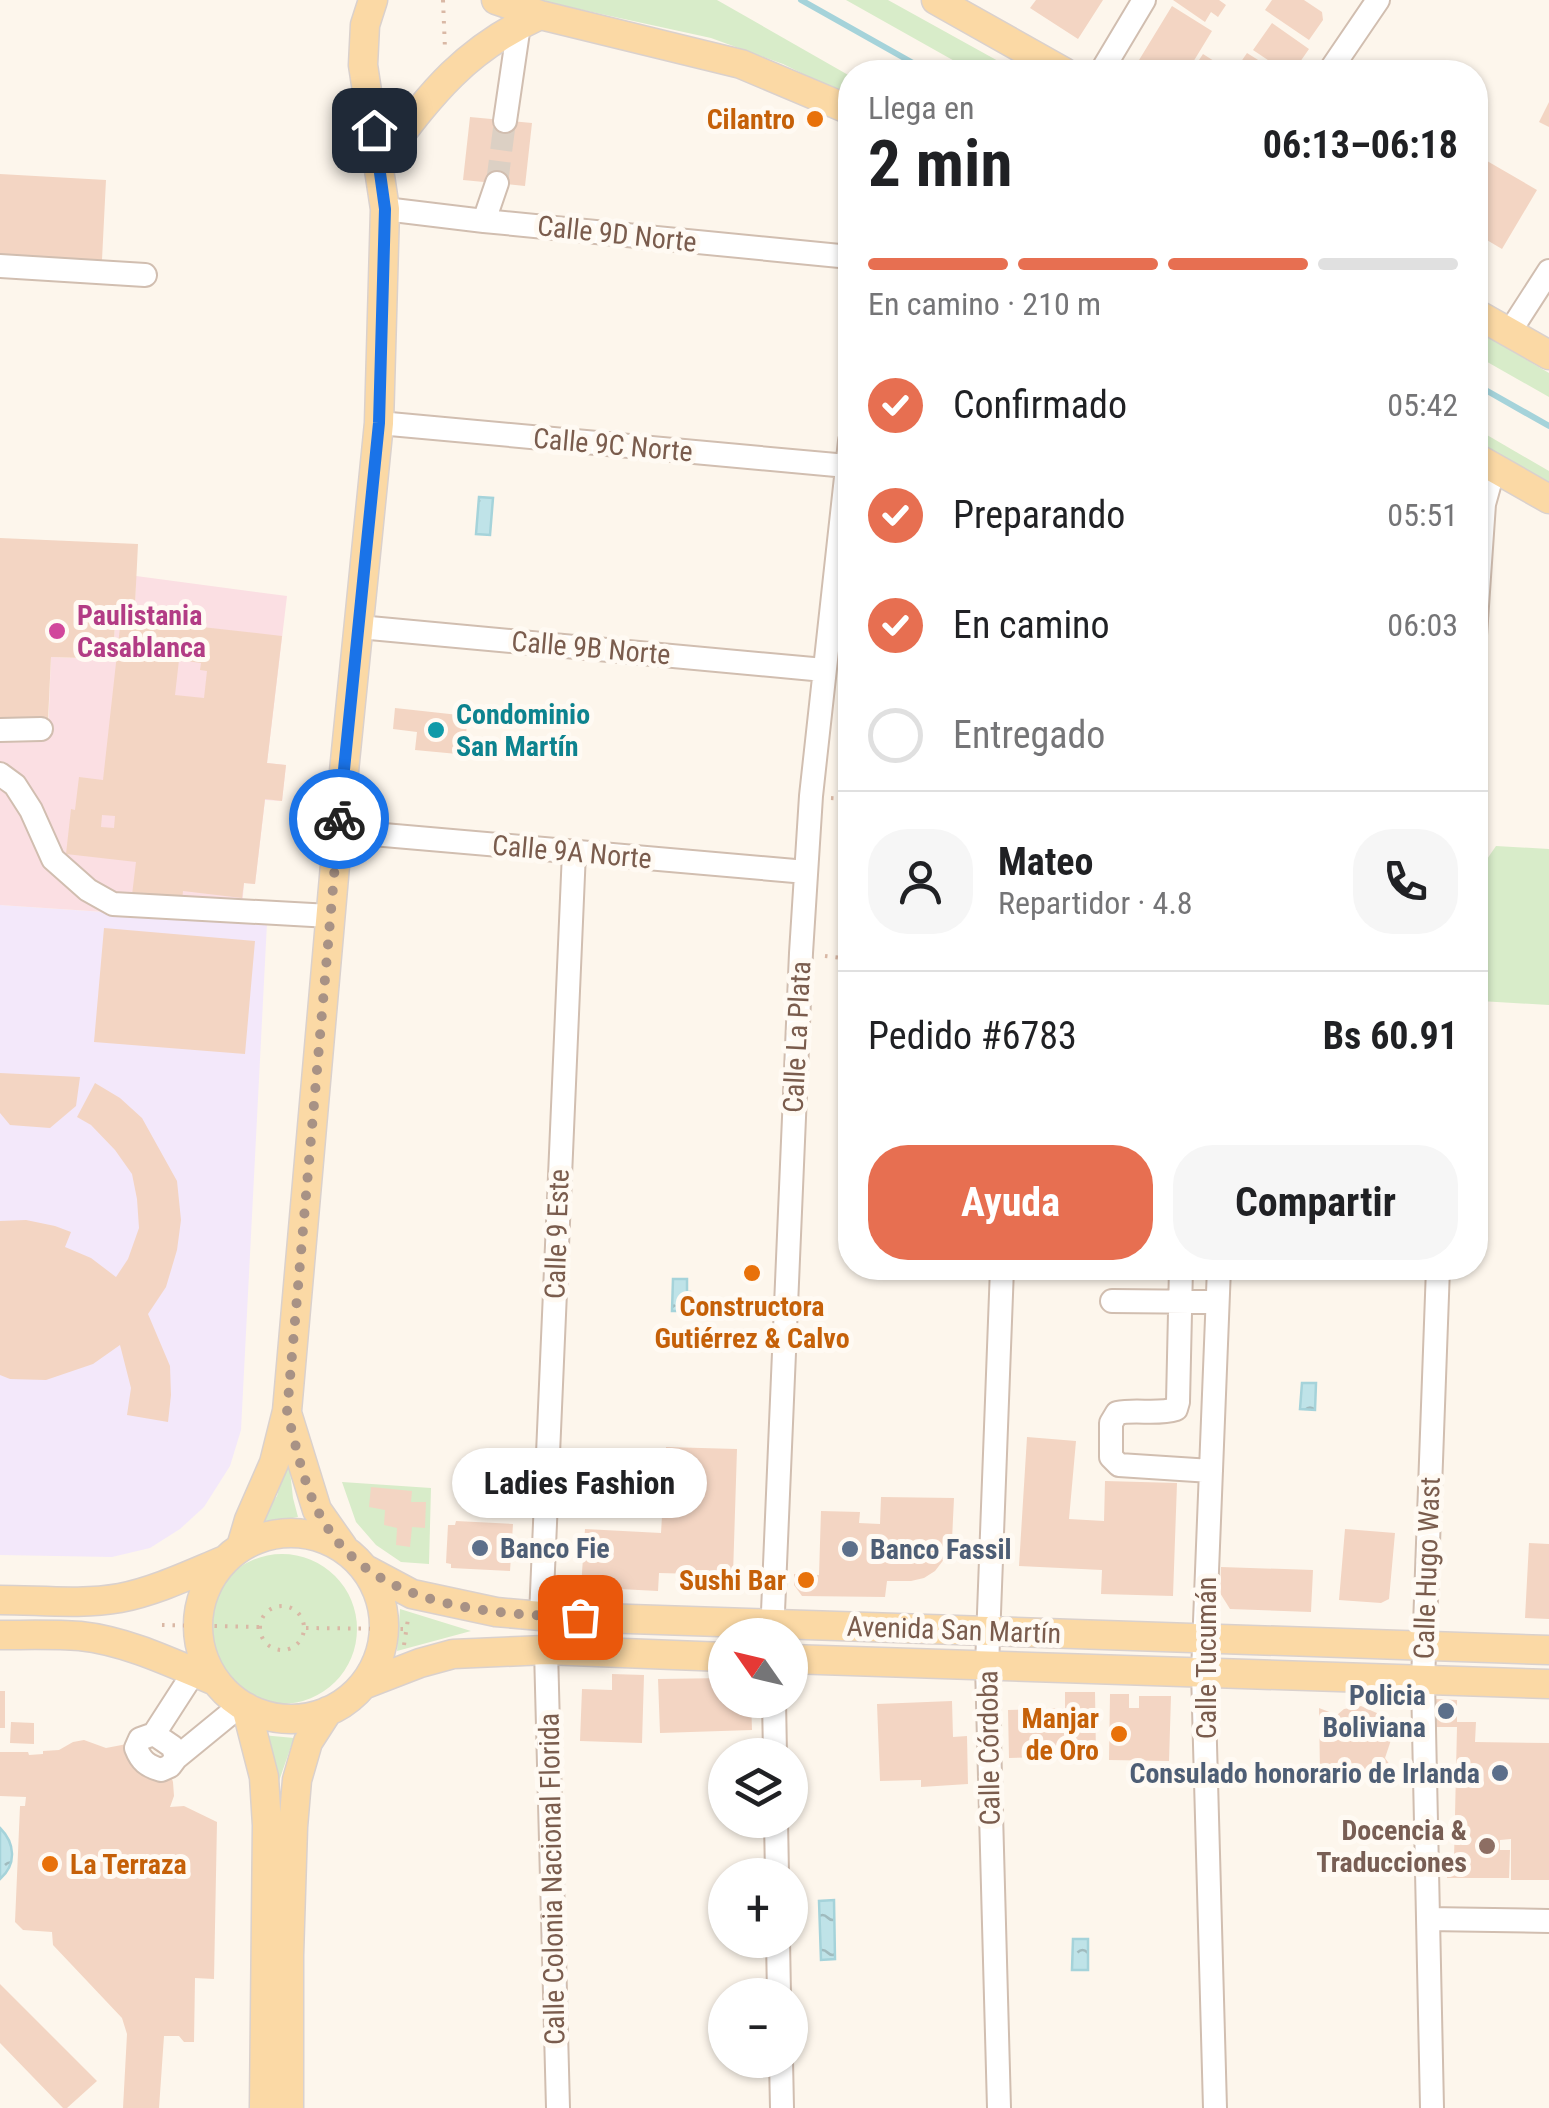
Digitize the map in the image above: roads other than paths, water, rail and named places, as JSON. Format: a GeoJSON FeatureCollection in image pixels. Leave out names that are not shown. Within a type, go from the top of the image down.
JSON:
{"type":"FeatureCollection","features":[{"type":"Feature","properties":{"kind":"main road"},"geometry":{"type":"LineString","coordinates":[[204,1670],[198,1626],[200,1605],[210,1580],[234,1553],[249,1520],[274,1462],[287,1412],[330,916],[379,423],[385,209],[363,65],[365,25],[373,0]]}},
{"type":"Feature","properties":{"kind":"main road"},"geometry":{"type":"LineString","coordinates":[[496,0],[529,20],[741,64],[838,105]]}},
{"type":"Feature","properties":{"kind":"main road"},"geometry":{"type":"LineString","coordinates":[[936,0],[1043,60]]}},
{"type":"Feature","properties":{"kind":"main road"},"geometry":{"type":"LineString","coordinates":[[379,163],[453,72],[495,38],[529,20]]}},
{"type":"Feature","properties":{"kind":"main road"},"geometry":{"type":"LineString","coordinates":[[1488,320],[1549,355]]}},
{"type":"Feature","properties":{"kind":"main road"},"geometry":{"type":"LineString","coordinates":[[1488,464],[1549,500]]}},
{"type":"Feature","properties":{"kind":"main road"},"geometry":{"type":"LineString","coordinates":[[0,1635],[81,1636],[204,1670],[244,1705],[272,1717],[300,1719],[328,1711],[347,1700],[363,1685],[401,1630],[366,1570],[344,1549],[317,1510],[287,1412]]}},
{"type":"Feature","properties":{"kind":"main road"},"geometry":{"type":"LineString","coordinates":[[0,1600],[119,1598],[150,1590],[266,1536],[293,1533],[320,1537],[344,1549]]}},
{"type":"Feature","properties":{"kind":"main road","name":"Avenida San Martín"},"geometry":{"type":"LineString","coordinates":[[366,1570],[412,1594],[496,1612],[708,1625]]}},
{"type":"Feature","properties":{"kind":"main road","name":"Avenida San Martín"},"geometry":{"type":"LineString","coordinates":[[808,1630],[1204,1637],[1549,1650]]}},
{"type":"Feature","properties":{"kind":"main road"},"geometry":{"type":"LineString","coordinates":[[363,1685],[453,1654],[546,1650],[708,1655]]}},
{"type":"Feature","properties":{"kind":"main road","name":"Avenida San Martín"},"geometry":{"type":"LineString","coordinates":[[808,1660],[1549,1684]]}},
{"type":"Feature","properties":{"kind":"main road"},"geometry":{"type":"LineString","coordinates":[[244,1705],[264,1777],[268,1826],[264,2108]]}},
{"type":"Feature","properties":{"kind":"main road"},"geometry":{"type":"LineString","coordinates":[[289,2108],[289,1955],[296,1796],[308,1742],[328,1711]]}},
{"type":"Feature","properties":{"kind":"street"},"geometry":{"type":"LineString","coordinates":[[1108,60],[1144,0]]}},
{"type":"Feature","properties":{"kind":"street"},"geometry":{"type":"LineString","coordinates":[[1338,60],[1378,0]]}},
{"type":"Feature","properties":{"kind":"street"},"geometry":{"type":"LineString","coordinates":[[506,121],[529,20]]}},
{"type":"Feature","properties":{"kind":"street"},"geometry":{"type":"LineString","coordinates":[[484,222],[497,184]]}},
{"type":"Feature","properties":{"kind":"street","name":"Calle 9D Norte"},"geometry":{"type":"LineString","coordinates":[[385,209],[838,256]]}},
{"type":"Feature","properties":{"kind":"street"},"geometry":{"type":"LineString","coordinates":[[0,266],[145,275]]}},
{"type":"Feature","properties":{"kind":"street"},"geometry":{"type":"LineString","coordinates":[[1510,333],[1549,271]]}},
{"type":"Feature","properties":{"kind":"street","name":"Calle 9C Norte"},"geometry":{"type":"LineString","coordinates":[[379,423],[838,465]]}},
{"type":"Feature","properties":{"kind":"street","name":"Calle La Plata"},"geometry":{"type":"LineString","coordinates":[[772,1618],[800,953],[811,796],[838,546]]}},
{"type":"Feature","properties":{"kind":"street","name":"Calle 9B Norte"},"geometry":{"type":"LineString","coordinates":[[359,627],[824,670]]}},
{"type":"Feature","properties":{"kind":"street"},"geometry":{"type":"LineString","coordinates":[[0,730],[41,729]]}},
{"type":"Feature","properties":{"kind":"street"},"geometry":{"type":"LineString","coordinates":[[0,774],[15,785],[54,859],[88,890],[113,904],[330,916]]}},
{"type":"Feature","properties":{"kind":"street","name":"Calle 9A Norte"},"geometry":{"type":"LineString","coordinates":[[338,831],[806,872]]}},
{"type":"Feature","properties":{"kind":"street","name":"Calle 9 Este"},"geometry":{"type":"LineString","coordinates":[[541,1616],[574,852]]}},
{"type":"Feature","properties":{"kind":"street","name":"Calle Córdoba"},"geometry":{"type":"LineString","coordinates":[[999,2108],[987,1632],[1002,1280]]}},
{"type":"Feature","properties":{"kind":"street"},"geometry":{"type":"LineString","coordinates":[[1181,1280],[1176,1410],[1117,1413],[1111,1423],[1111,1457],[1119,1465],[1211,1471]]}},
{"type":"Feature","properties":{"kind":"street","name":"Calle Tucumán"},"geometry":{"type":"LineString","coordinates":[[1215,2108],[1204,1637],[1218,1280]]}},
{"type":"Feature","properties":{"kind":"street","name":"Calle Hugo Wast"},"geometry":{"type":"LineString","coordinates":[[1432,2108],[1423,1681],[1438,1280]]}},
{"type":"Feature","properties":{"kind":"street"},"geometry":{"type":"LineString","coordinates":[[1112,1300],[1217,1302]]}},
{"type":"Feature","properties":{"kind":"street","name":"Calle Colonia Nacional Florida"},"geometry":{"type":"LineString","coordinates":[[546,1650],[558,2108]]}},
{"type":"Feature","properties":{"kind":"street"},"geometry":{"type":"LineString","coordinates":[[204,1670],[154,1734],[140,1739],[136,1748],[140,1759],[151,1768],[161,1770],[170,1766],[244,1705]]}},
{"type":"Feature","properties":{"kind":"street"},"geometry":{"type":"LineString","coordinates":[[1428,1919],[1549,1921]]}},
{"type":"Feature","properties":{"kind":"street"},"geometry":{"type":"LineString","coordinates":[[781,2078],[782,2108]]}},
{"type":"Feature","properties":{"kind":"water"},"geometry":{"type":"Polygon","coordinates":[[[479,497],[493,498],[490,535],[476,534],[479,497]]]}},
{"type":"Feature","properties":{"kind":"water"},"geometry":{"type":"Polygon","coordinates":[[[673,1279],[687,1279],[690,1311],[672,1311],[673,1279]]]}},
{"type":"Feature","properties":{"kind":"water"},"geometry":{"type":"Polygon","coordinates":[[[1302,1383],[1316,1383],[1315,1410],[1300,1409],[1302,1383]]]}},
{"type":"Feature","properties":{"kind":"water"},"geometry":{"type":"Polygon","coordinates":[[[637,1465],[650,1466],[648,1509],[635,1509],[637,1465]]]}},
{"type":"Feature","properties":{"kind":"water"},"geometry":{"type":"Polygon","coordinates":[[[0,1828],[9,1840],[12,1854],[0,1879],[0,1828]]]}},
{"type":"Feature","properties":{"kind":"water"},"geometry":{"type":"Polygon","coordinates":[[[834,1900],[835,1959],[821,1960],[819,1901],[834,1900]]]}},
{"type":"Feature","properties":{"kind":"water"},"geometry":{"type":"Polygon","coordinates":[[[1073,1939],[1088,1939],[1088,1970],[1072,1970],[1073,1939]]]}},
{"type":"Feature","properties":{"kind":"waterway"},"geometry":{"type":"LineString","coordinates":[[801,0],[908,60]]}},
{"type":"Feature","properties":{"kind":"waterway"},"geometry":{"type":"LineString","coordinates":[[1488,391],[1549,426]]}},
{"type":"Feature","properties":{"kind":"tunnel"},"geometry":{"type":"LineString","coordinates":[[497,183],[505,121]]}},
{"type":"Feature","properties":{"kind":"place","name":"Cilantro"},"geometry":{"type":"Point","coordinates":[815,119]}},
{"type":"Feature","properties":{"kind":"place","name":"Paulistania Casablanca"},"geometry":{"type":"Point","coordinates":[57,631]}},
{"type":"Feature","properties":{"kind":"place","name":"Condominio San Martín"},"geometry":{"type":"Point","coordinates":[436,730]}},
{"type":"Feature","properties":{"kind":"place","name":"Constructora Gutiérrez & Calvo"},"geometry":{"type":"Point","coordinates":[752,1273]}},
{"type":"Feature","properties":{"kind":"place","name":"Banco Fie"},"geometry":{"type":"Point","coordinates":[480,1548]}},
{"type":"Feature","properties":{"kind":"place","name":"Banco Fassil"},"geometry":{"type":"Point","coordinates":[850,1549]}},
{"type":"Feature","properties":{"kind":"place","name":"Sushi Bar"},"geometry":{"type":"Point","coordinates":[806,1580]}},
{"type":"Feature","properties":{"kind":"place","name":"Ladies Fashion"},"geometry":{"type":"Point","coordinates":[580,1617]}},
{"type":"Feature","properties":{"kind":"place","name":"Policia Boliviana"},"geometry":{"type":"Point","coordinates":[1446,1711]}},
{"type":"Feature","properties":{"kind":"place","name":"Manjar de Oro"},"geometry":{"type":"Point","coordinates":[1119,1734]}},
{"type":"Feature","properties":{"kind":"place","name":"Consulado honorario de Irlanda"},"geometry":{"type":"Point","coordinates":[1500,1773]}},
{"type":"Feature","properties":{"kind":"place","name":"Docencia & Traducciones"},"geometry":{"type":"Point","coordinates":[1487,1846]}},
{"type":"Feature","properties":{"kind":"place","name":"La Terraza"},"geometry":{"type":"Point","coordinates":[50,1864]}}]}
